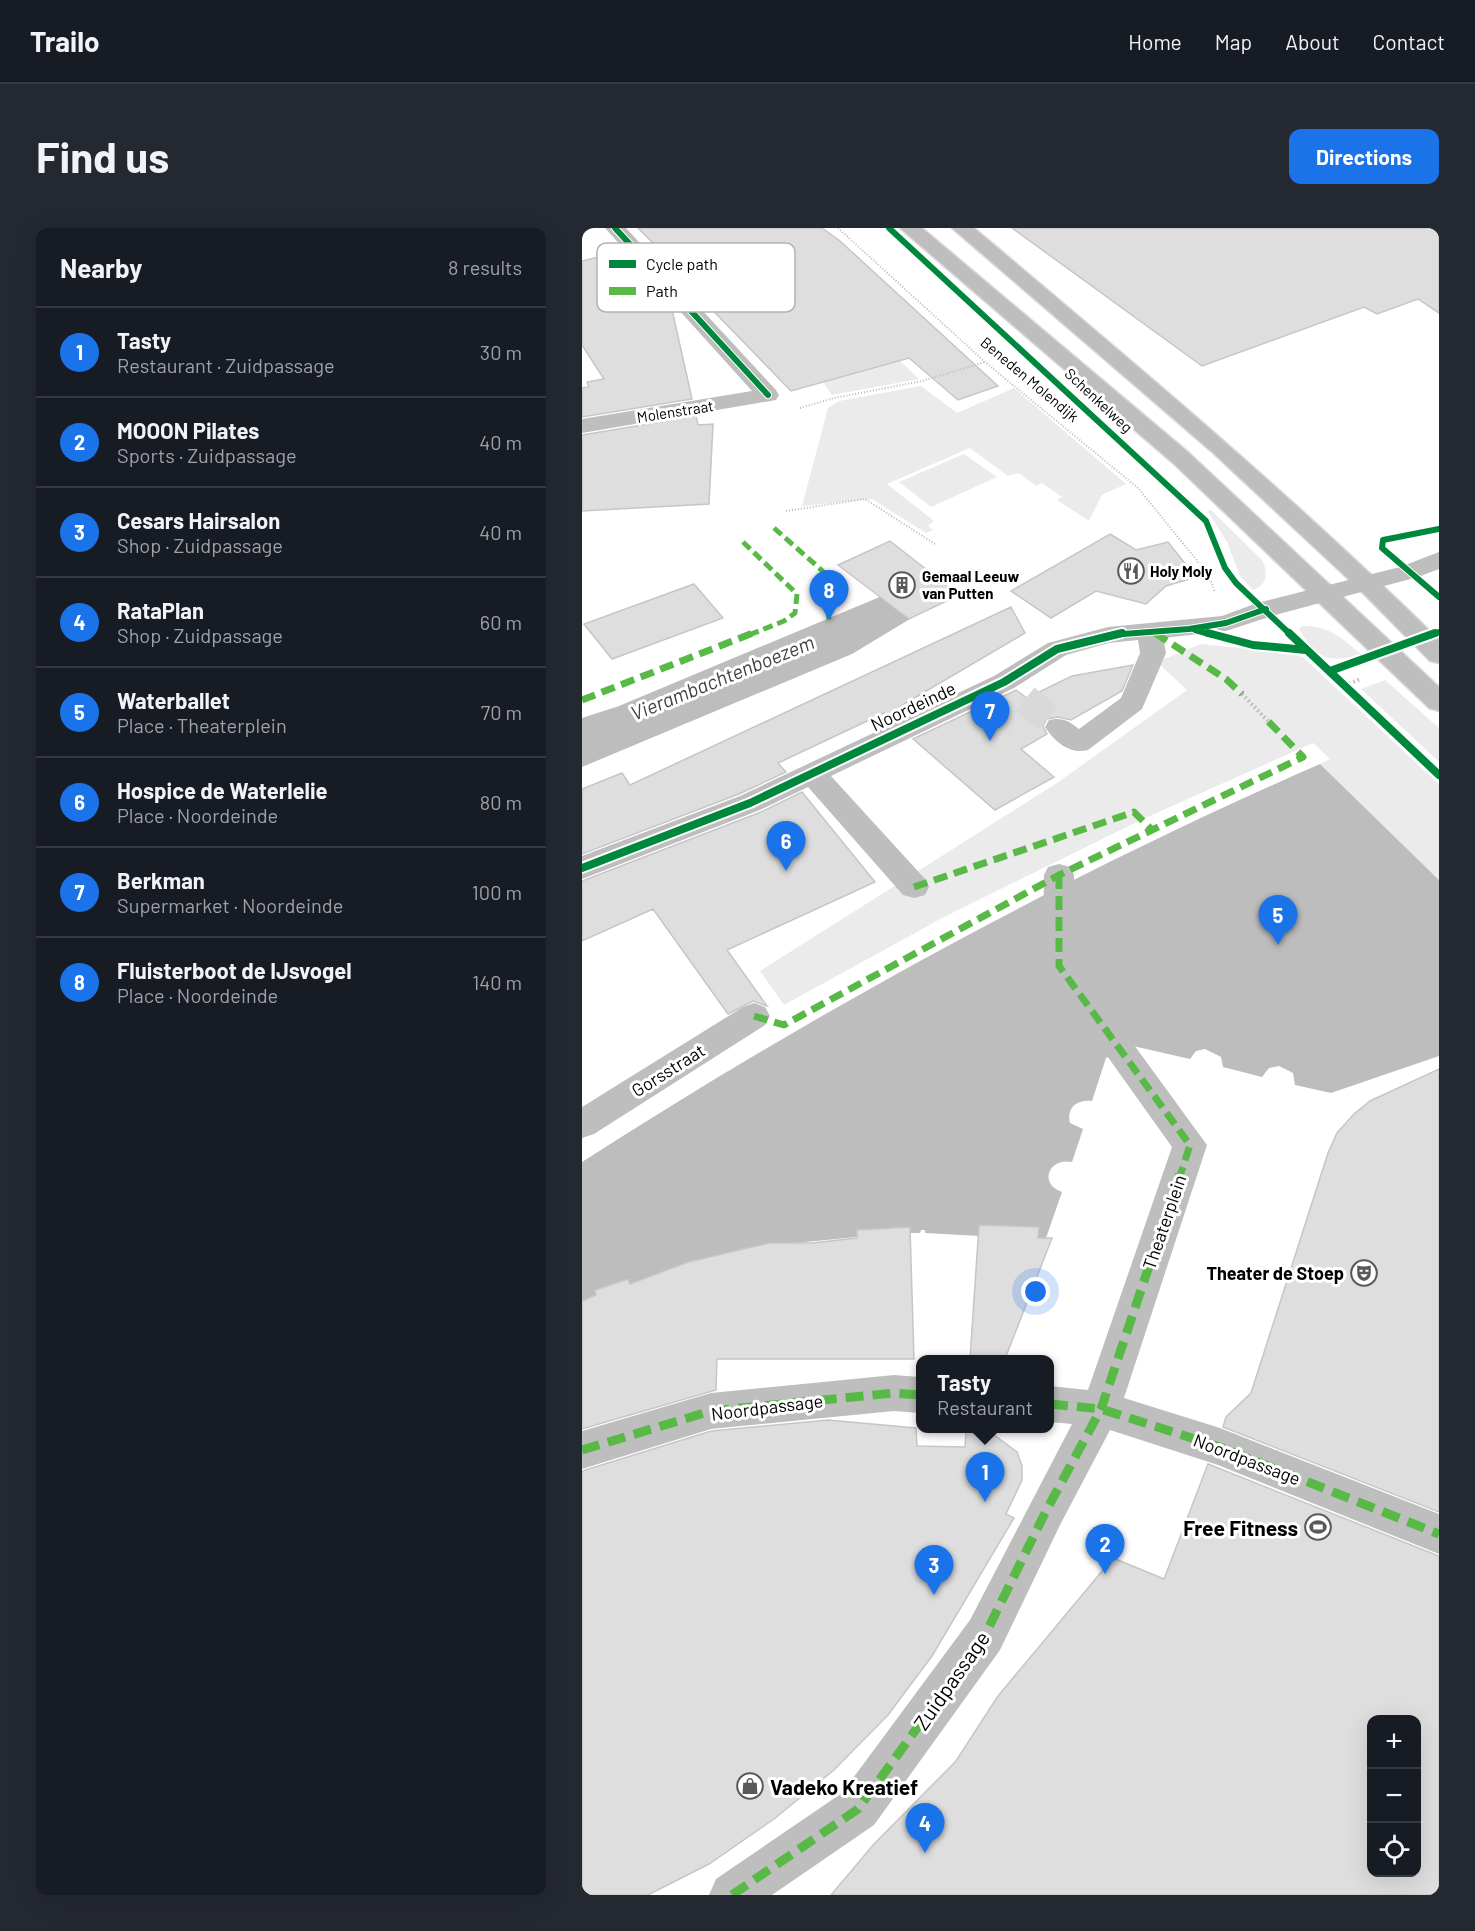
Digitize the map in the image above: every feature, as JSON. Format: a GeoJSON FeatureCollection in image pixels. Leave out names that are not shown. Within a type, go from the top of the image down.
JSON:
{"type":"FeatureCollection","features":[{"type":"Feature","properties":{"kind":"street","name":"Molenstraat"},"geometry":{"type":"LineString","coordinates":[[615,228],[629,243]]}},
{"type":"Feature","properties":{"kind":"street","name":"Schenkelweg"},"geometry":{"type":"LineString","coordinates":[[910,228],[1181,458],[1439,702]]}},
{"type":"Feature","properties":{"kind":"street"},"geometry":{"type":"LineString","coordinates":[[963,228],[1219,446],[1367,583],[1439,655]]}},
{"type":"Feature","properties":{"kind":"street","name":"Molenstraat"},"geometry":{"type":"LineString","coordinates":[[582,426],[768,395],[692,312]]}},
{"type":"Feature","properties":{"kind":"street","name":"Noordeinde"},"geometry":{"type":"LineString","coordinates":[[582,868],[750,802],[812,773],[1014,690],[1058,649],[1108,635],[1149,630],[1190,629],[1226,623],[1439,560]]}},
{"type":"Feature","properties":{"kind":"street"},"geometry":{"type":"LineString","coordinates":[[1059,727],[1078,742],[1132,704],[1153,653],[1149,630]]}},
{"type":"Feature","properties":{"kind":"street"},"geometry":{"type":"LineString","coordinates":[[812,773],[914,887]]}},
{"type":"Feature","properties":{"kind":"street","name":"Theaterplein"},"geometry":{"type":"LineString","coordinates":[[1059,875],[1059,966],[1190,1146],[1101,1409]]}},
{"type":"Feature","properties":{"kind":"street","name":"Gorsstraat"},"geometry":{"type":"LineString","coordinates":[[582,1125],[754,1016]]}},
{"type":"Feature","properties":{"kind":"street","name":"Noordpassage"},"geometry":{"type":"LineString","coordinates":[[582,1450],[711,1412],[894,1393],[916,1395]]}},
{"type":"Feature","properties":{"kind":"street","name":"Noordpassage"},"geometry":{"type":"LineString","coordinates":[[1054,1404],[1101,1409],[1220,1447],[1439,1534]]}},
{"type":"Feature","properties":{"kind":"street","name":"Zuidpassage"},"geometry":{"type":"LineString","coordinates":[[732,1895],[858,1809],[985,1635],[1101,1409]]}},
{"type":"Feature","properties":{"kind":"path"},"geometry":{"type":"LineString","coordinates":[[795,410],[834,398],[922,381],[985,362]]}},
{"type":"Feature","properties":{"kind":"path"},"geometry":{"type":"LineString","coordinates":[[786,511],[865,499],[935,544]]}},
{"type":"Feature","properties":{"kind":"path"},"geometry":{"type":"LineString","coordinates":[[1338,678],[1354,693]]}},
{"type":"Feature","properties":{"kind":"path"},"geometry":{"type":"LineString","coordinates":[[1242,694],[1268,721]]}},
{"type":"Feature","properties":{"kind":"shaded area"},"geometry":{"type":"Polygon","coordinates":[[[898,359],[919,379],[832,395],[822,381],[898,359]]]}},
{"type":"Feature","properties":{"kind":"shaded area"},"geometry":{"type":"Polygon","coordinates":[[[921,386],[957,413],[1014,388],[1126,484],[1102,495],[1089,521],[1057,500],[1062,497],[1042,483],[1036,486],[1019,473],[1008,476],[970,448],[887,484],[934,521],[928,526],[933,530],[926,533],[872,499],[802,506],[828,408],[839,401],[921,386]]]}},
{"type":"Feature","properties":{"kind":"shaded area"},"geometry":{"type":"Polygon","coordinates":[[[964,454],[997,477],[931,507],[899,482],[964,454]]]}},
{"type":"Feature","properties":{"kind":"shaded area"},"geometry":{"type":"Polygon","coordinates":[[[1211,510],[1262,560],[1265,578],[1258,588],[1253,590],[1240,576],[1227,542],[1208,511],[1211,510]]]}},
{"type":"Feature","properties":{"kind":"shaded area"},"geometry":{"type":"Polygon","coordinates":[[[1302,626],[1327,630],[1361,654],[1341,659],[1318,653],[1299,629],[1302,626]]]}},
{"type":"Feature","properties":{"kind":"shaded area"},"geometry":{"type":"Polygon","coordinates":[[[1201,644],[1280,652],[1303,657],[1439,784],[1439,880],[1320,764],[1330,759],[1313,743],[1141,820],[944,917],[784,1005],[760,971],[1057,783],[1187,690],[1157,662],[1201,644]]]}},
{"type":"Feature","properties":{"kind":"shaded area"},"geometry":{"type":"Polygon","coordinates":[[[1385,680],[1439,728],[1439,762],[1361,689],[1385,680]]]}},
{"type":"Feature","properties":{"kind":"water","name":"Vierambachtenboezem"},"geometry":{"type":"Polygon","coordinates":[[[882,596],[910,619],[852,654],[582,767],[582,718],[619,706],[882,596]]]}},
{"type":"Feature","properties":{"kind":"water"},"geometry":{"type":"Polygon","coordinates":[[[1320,764],[1439,880],[1439,1056],[1331,1093],[1295,1085],[1293,1073],[1279,1066],[1269,1068],[1262,1077],[1223,1067],[1221,1057],[1205,1049],[1196,1051],[1190,1059],[1133,1046],[1106,1058],[1092,1101],[1082,1101],[1071,1109],[1070,1123],[1083,1129],[1072,1162],[1057,1163],[1049,1172],[1050,1183],[1062,1192],[1046,1238],[1038,1238],[1039,1228],[979,1236],[925,1233],[925,1230],[921,1230],[920,1233],[910,1233],[909,1227],[857,1230],[857,1237],[745,1248],[672,1268],[669,1272],[630,1284],[628,1279],[595,1290],[596,1295],[582,1301],[582,1162],[761,1052],[943,948],[1129,852],[1320,764]]]}},
{"type":"Feature","properties":{"kind":"building"},"geometry":{"type":"Polygon","coordinates":[[[638,228],[822,228],[840,241],[998,386],[958,400],[909,358],[791,391],[714,312],[795,312],[795,243],[653,243],[638,228]]]}},
{"type":"Feature","properties":{"kind":"building"},"geometry":{"type":"Polygon","coordinates":[[[1012,228],[1439,228],[1439,313],[1418,299],[1377,314],[1364,307],[1202,366],[1012,228]]]}},
{"type":"Feature","properties":{"kind":"building"},"geometry":{"type":"Polygon","coordinates":[[[597,257],[597,312],[673,312],[692,399],[582,417],[582,388],[589,387],[587,382],[604,379],[582,345],[582,261],[597,257]]]}},
{"type":"Feature","properties":{"kind":"building"},"geometry":{"type":"Polygon","coordinates":[[[696,416],[698,425],[713,424],[709,504],[582,511],[582,435],[696,416]]]}},
{"type":"Feature","properties":{"kind":"building"},"geometry":{"type":"Polygon","coordinates":[[[1110,534],[1136,550],[1168,542],[1196,577],[1166,586],[1146,604],[1096,591],[1051,618],[1011,591],[1110,534]]]}},
{"type":"Feature","properties":{"kind":"building","name":"Gemaal Leeuw van Putten"},"geometry":{"type":"Polygon","coordinates":[[[890,541],[959,595],[909,619],[838,565],[890,541]]]}},
{"type":"Feature","properties":{"kind":"building"},"geometry":{"type":"Polygon","coordinates":[[[694,584],[723,618],[612,659],[584,624],[694,584]]]}},
{"type":"Feature","properties":{"kind":"building"},"geometry":{"type":"Polygon","coordinates":[[[1011,607],[1025,633],[899,707],[940,699],[893,721],[884,713],[778,763],[786,772],[739,794],[582,854],[582,789],[622,773],[630,785],[1011,607]]]}},
{"type":"Feature","properties":{"kind":"building"},"geometry":{"type":"Polygon","coordinates":[[[1133,665],[1122,691],[1071,720],[1058,717],[1047,719],[1043,726],[1047,734],[1021,749],[1054,777],[995,810],[913,739],[1016,690],[1027,698],[1072,676],[1133,665]]]}},
{"type":"Feature","properties":{"kind":"building"},"geometry":{"type":"Polygon","coordinates":[[[802,792],[875,882],[727,950],[767,1006],[753,1001],[728,1014],[653,909],[582,941],[582,881],[761,812],[802,792]]]}},
{"type":"Feature","properties":{"kind":"building","name":"Theater de Stoep"},"geometry":{"type":"Polygon","coordinates":[[[1439,1069],[1439,1512],[1223,1427],[1226,1417],[1251,1393],[1328,1153],[1337,1133],[1354,1114],[1370,1101],[1439,1069]]]}},
{"type":"Feature","properties":{"kind":"building"},"geometry":{"type":"Polygon","coordinates":[[[979,1225],[1039,1227],[1038,1238],[1052,1238],[1007,1355],[970,1355],[979,1225]]]}},
{"type":"Feature","properties":{"kind":"building"},"geometry":{"type":"Polygon","coordinates":[[[910,1227],[914,1359],[717,1359],[716,1390],[582,1429],[582,1301],[596,1295],[595,1290],[628,1279],[630,1284],[688,1262],[769,1243],[812,1243],[857,1238],[857,1230],[910,1227]]]}},
{"type":"Feature","properties":{"kind":"building"},"geometry":{"type":"Polygon","coordinates":[[[828,1420],[916,1428],[917,1446],[965,1447],[966,1433],[994,1435],[1017,1452],[1022,1466],[1022,1480],[1006,1514],[1014,1518],[932,1656],[888,1715],[834,1770],[774,1819],[709,1864],[648,1895],[582,1895],[582,1471],[711,1431],[828,1420]]]}},
{"type":"Feature","properties":{"kind":"building"},"geometry":{"type":"Polygon","coordinates":[[[1208,1464],[1439,1556],[1439,1895],[831,1895],[874,1844],[956,1761],[998,1696],[1113,1558],[1164,1579],[1208,1464]]]}},
{"type":"Feature","properties":{"kind":"tunnel"},"geometry":{"type":"LineString","coordinates":[[1025,699],[1059,727]]}},
{"type":"Feature","properties":{"kind":"marked path"},"geometry":{"type":"LineString","coordinates":[[774,528],[826,574],[829,620]]}},
{"type":"Feature","properties":{"kind":"marked path"},"geometry":{"type":"LineString","coordinates":[[582,700],[784,621],[795,613],[797,594],[743,542]]}},
{"type":"Feature","properties":{"kind":"marked path"},"geometry":{"type":"LineString","coordinates":[[1151,631],[1226,679],[1242,694]]}},
{"type":"Feature","properties":{"kind":"marked path"},"geometry":{"type":"LineString","coordinates":[[754,1016],[784,1025],[1059,875],[1303,757],[1268,721]]}},
{"type":"Feature","properties":{"kind":"marked path"},"geometry":{"type":"LineString","coordinates":[[914,887],[1134,812],[1152,830]]}},
{"type":"Feature","properties":{"kind":"marked path"},"geometry":{"type":"LineString","coordinates":[[732,1895],[858,1809],[985,1635],[1046,1511],[1101,1409],[1190,1145],[1059,966],[1059,875]]}},
{"type":"Feature","properties":{"kind":"marked path"},"geometry":{"type":"LineString","coordinates":[[582,1450],[711,1411],[894,1393],[916,1395]]}},
{"type":"Feature","properties":{"kind":"marked path"},"geometry":{"type":"LineString","coordinates":[[1054,1404],[1101,1409],[1220,1447],[1439,1534]]}},
{"type":"Feature","properties":{"kind":"cycle path"},"geometry":{"type":"LineString","coordinates":[[615,228],[629,243]]}},
{"type":"Feature","properties":{"kind":"cycle path","name":"Beneden Molendijk"},"geometry":{"type":"LineString","coordinates":[[889,228],[1206,521],[1225,568],[1236,583],[1439,775]]}},
{"type":"Feature","properties":{"kind":"cycle path"},"geometry":{"type":"LineString","coordinates":[[692,312],[768,395]]}},
{"type":"Feature","properties":{"kind":"cycle path"},"geometry":{"type":"LineString","coordinates":[[1439,529],[1383,540],[1382,548],[1439,597]]}},
{"type":"Feature","properties":{"kind":"cycle path"},"geometry":{"type":"LineString","coordinates":[[582,868],[750,803],[1004,682],[1057,649],[1108,635],[1149,630],[1189,629],[1226,623],[1266,609]]}},
{"type":"Feature","properties":{"kind":"cycle path"},"geometry":{"type":"LineString","coordinates":[[1195,630],[1253,645],[1306,650]]}},
{"type":"Feature","properties":{"kind":"cycle path"},"geometry":{"type":"LineString","coordinates":[[1330,671],[1439,632]]}},
{"type":"Feature","properties":{"kind":"place","name":"Holy Moly"},"geometry":{"type":"Point","coordinates":[1131,571]}},
{"type":"Feature","properties":{"kind":"place","name":"Gemaal Leeuw van Putten"},"geometry":{"type":"Point","coordinates":[902,585]}},
{"type":"Feature","properties":{"kind":"place","name":"Fluisterboot de IJsvogel"},"geometry":{"type":"Point","coordinates":[829,620]}},
{"type":"Feature","properties":{"kind":"place","name":"Berkman"},"geometry":{"type":"Point","coordinates":[990,741]}},
{"type":"Feature","properties":{"kind":"place","name":"Hospice de Waterlelie"},"geometry":{"type":"Point","coordinates":[786,871]}},
{"type":"Feature","properties":{"kind":"place","name":"Waterballet"},"geometry":{"type":"Point","coordinates":[1278,945]}},
{"type":"Feature","properties":{"kind":"place","name":"Theater de Stoep"},"geometry":{"type":"Point","coordinates":[1364,1273]}},
{"type":"Feature","properties":{"kind":"place","name":"Tasty"},"geometry":{"type":"Point","coordinates":[985,1502]}},
{"type":"Feature","properties":{"kind":"place","name":"Free Fitness"},"geometry":{"type":"Point","coordinates":[1318,1527]}},
{"type":"Feature","properties":{"kind":"place","name":"MOOON Pilates"},"geometry":{"type":"Point","coordinates":[1105,1574]}},
{"type":"Feature","properties":{"kind":"place","name":"Cesars Hairsalon"},"geometry":{"type":"Point","coordinates":[934,1595]}},
{"type":"Feature","properties":{"kind":"place","name":"Vadeko Kreatief"},"geometry":{"type":"Point","coordinates":[750,1786]}},
{"type":"Feature","properties":{"kind":"place","name":"RataPlan"},"geometry":{"type":"Point","coordinates":[925,1853]}}]}
